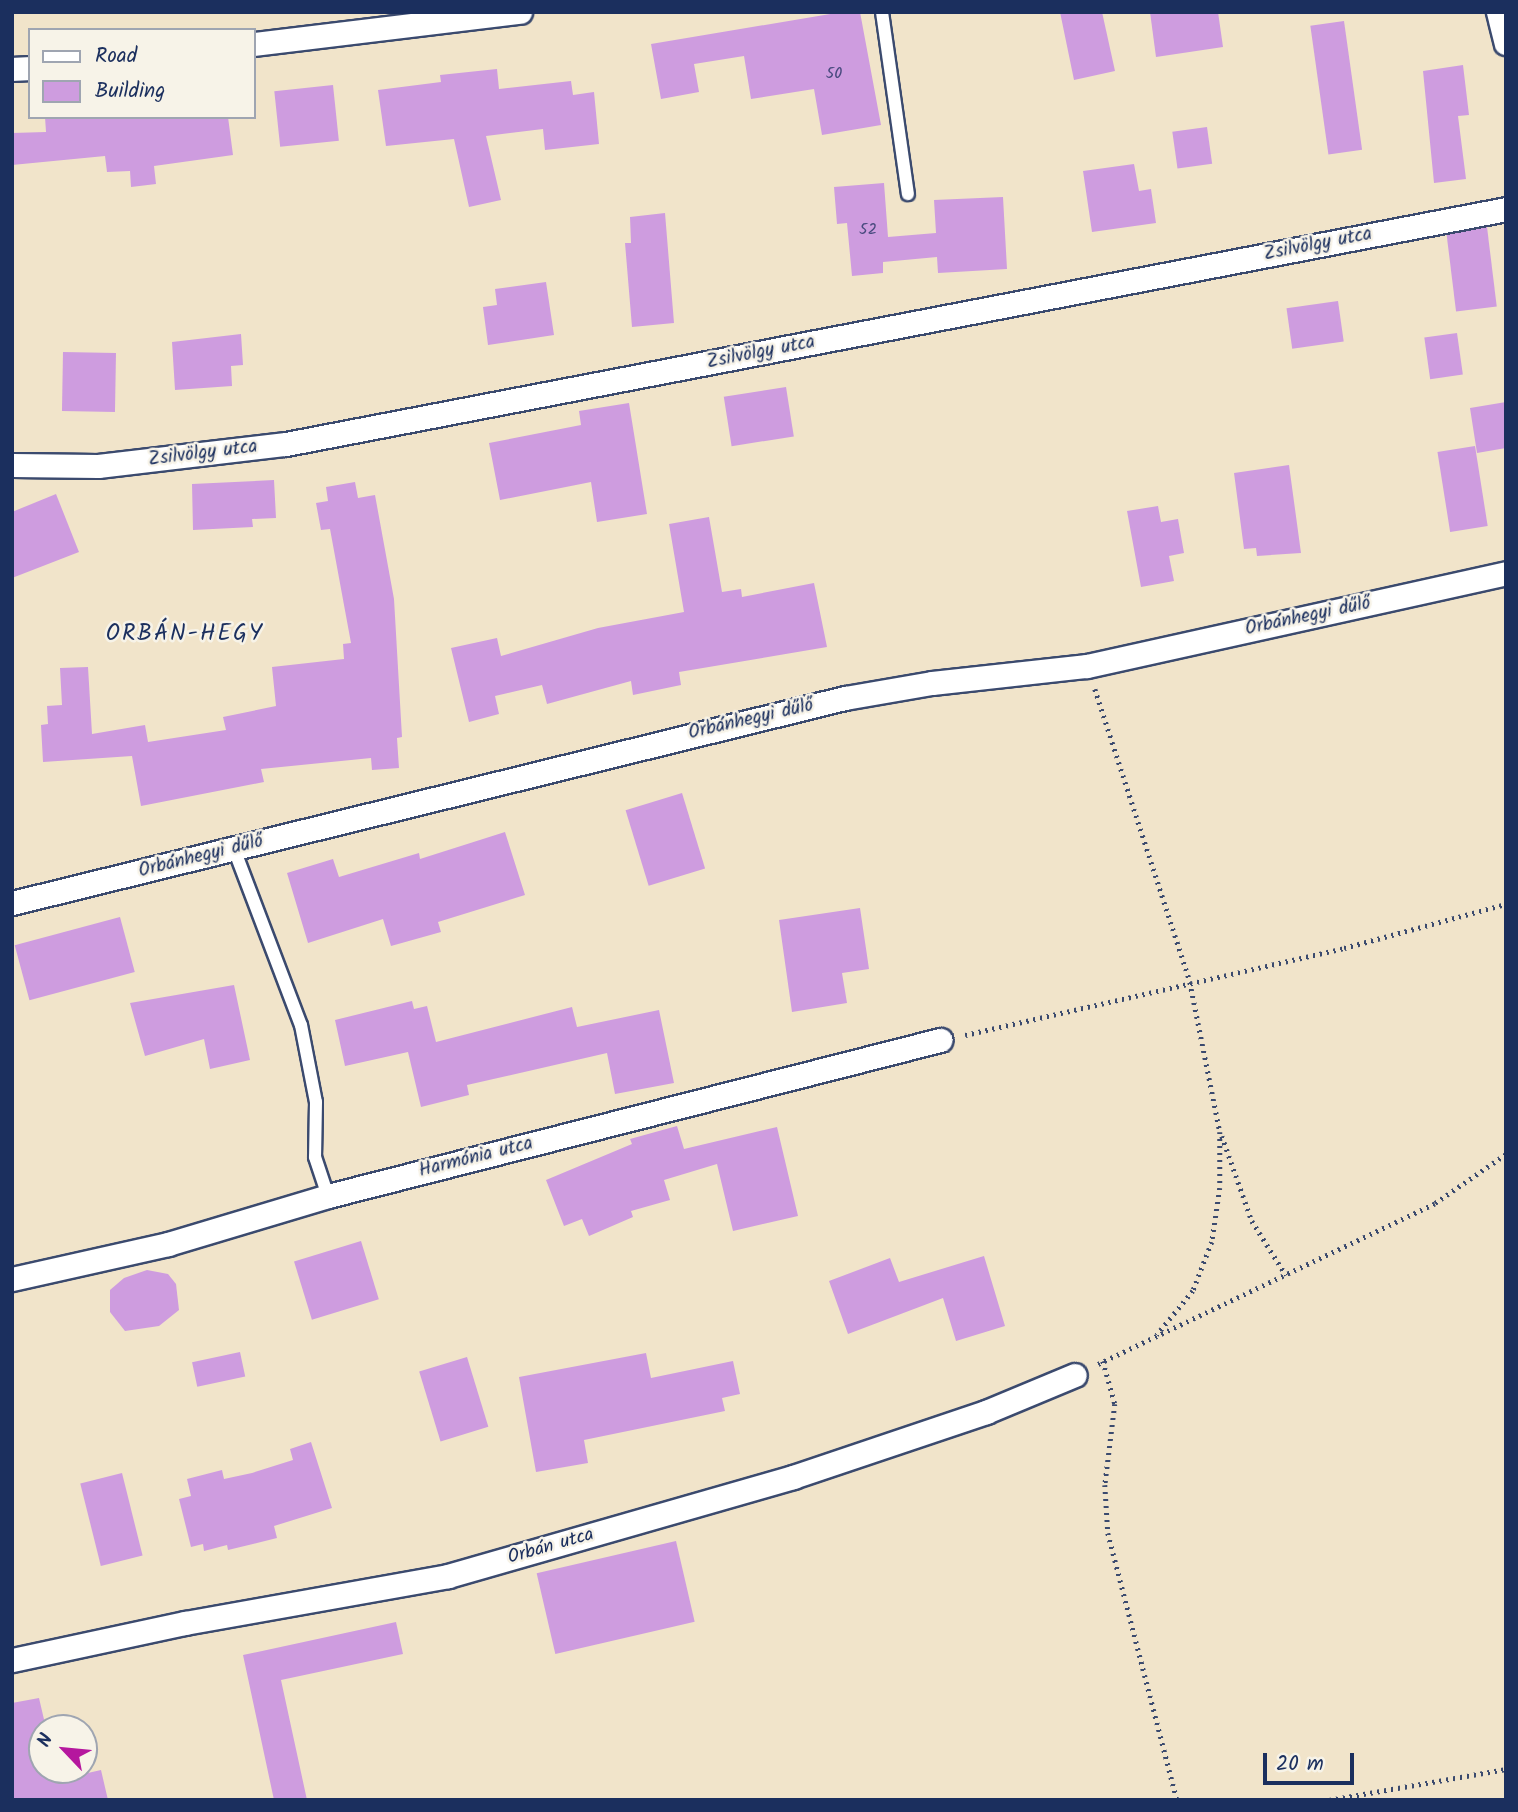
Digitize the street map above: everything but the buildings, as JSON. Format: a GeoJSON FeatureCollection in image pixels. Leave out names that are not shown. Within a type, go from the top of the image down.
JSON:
{"type":"FeatureCollection","features":[{"type":"Feature","properties":{"kind":"street"},"geometry":{"type":"LineString","coordinates":[[256,44],[520,12]]}},
{"type":"Feature","properties":{"kind":"street"},"geometry":{"type":"LineString","coordinates":[[1498,12],[1506,43]]}},
{"type":"Feature","properties":{"kind":"street","name":"Zsilvölgy utca"},"geometry":{"type":"LineString","coordinates":[[12,465],[98,466],[286,444],[1506,209]]}},
{"type":"Feature","properties":{"kind":"street","name":"Orbánhegyi dűlő"},"geometry":{"type":"LineString","coordinates":[[12,902],[845,698],[932,682],[1087,666],[1502,574]]}},
{"type":"Feature","properties":{"kind":"street","name":"Harmónia utca"},"geometry":{"type":"LineString","coordinates":[[12,1279],[168,1244],[328,1196],[940,1040]]}},
{"type":"Feature","properties":{"kind":"street","name":"Orbán utca"},"geometry":{"type":"LineString","coordinates":[[12,1660],[185,1623],[448,1576],[793,1477],[986,1412],[1075,1375]]}},
{"type":"Feature","properties":{"kind":"lane"},"geometry":{"type":"LineString","coordinates":[[882,12],[908,194]]}},
{"type":"Feature","properties":{"kind":"lane"},"geometry":{"type":"LineString","coordinates":[[234,849],[300,1025],[316,1102],[315,1157],[328,1196]]}},
{"type":"Feature","properties":{"kind":"path"},"geometry":{"type":"LineString","coordinates":[[1087,666],[1190,982],[1220,1132],[1252,1221],[1286,1275]]}},
{"type":"Feature","properties":{"kind":"path"},"geometry":{"type":"LineString","coordinates":[[940,1040],[1040,1021],[1190,982],[1344,948],[1506,904]]}},
{"type":"Feature","properties":{"kind":"path"},"geometry":{"type":"LineString","coordinates":[[1157,1335],[1193,1291],[1212,1242],[1220,1188],[1220,1132]]}},
{"type":"Feature","properties":{"kind":"path"},"geometry":{"type":"LineString","coordinates":[[1075,1375],[1434,1203],[1506,1154]]}},
{"type":"Feature","properties":{"kind":"path"},"geometry":{"type":"LineString","coordinates":[[1103,1362],[1115,1404],[1105,1485],[1108,1533],[1177,1800]]}},
{"type":"Feature","properties":{"kind":"path"},"geometry":{"type":"LineString","coordinates":[[1329,1800],[1506,1769]]}},
{"type":"Feature","properties":{"kind":"district","name":"ORBÁN-HEGY"},"geometry":{"type":"Point","coordinates":[185,634]}}]}
